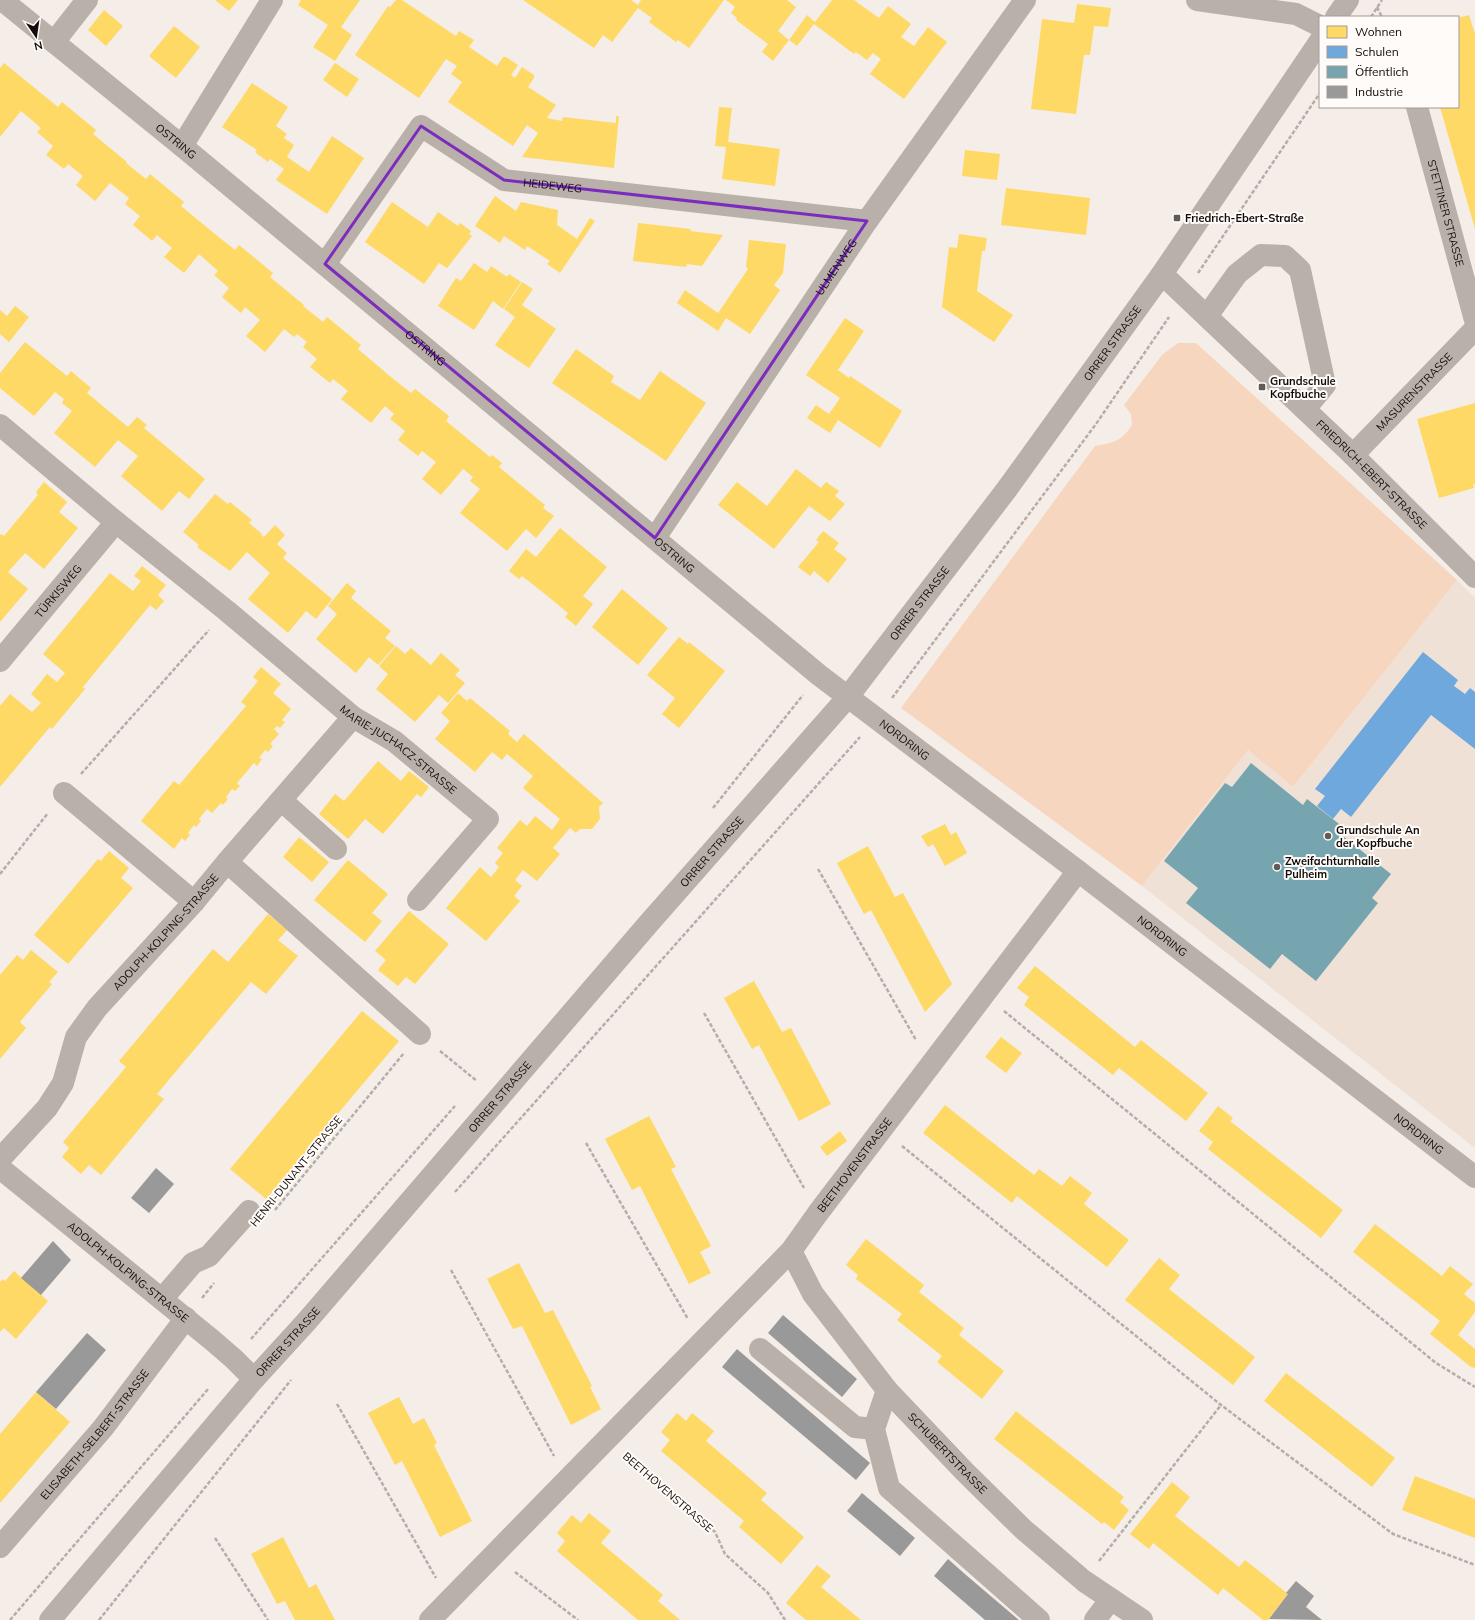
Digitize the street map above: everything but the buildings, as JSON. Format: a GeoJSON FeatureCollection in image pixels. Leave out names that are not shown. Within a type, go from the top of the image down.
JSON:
{"type":"FeatureCollection","features":[{"type":"Feature","properties":{"kind":"street","name":"OSTRING"},"geometry":{"type":"LineString","coordinates":[[2,0],[325,264],[847,698]]}},
{"type":"Feature","properties":{"kind":"street"},"geometry":{"type":"LineString","coordinates":[[54,42],[86,0]]}},
{"type":"Feature","properties":{"kind":"street"},"geometry":{"type":"LineString","coordinates":[[182,146],[272,0]]}},
{"type":"Feature","properties":{"kind":"street","name":"ULMENWEG"},"geometry":{"type":"LineString","coordinates":[[655,538],[867,221],[1025,0]]}},
{"type":"Feature","properties":{"kind":"street"},"geometry":{"type":"LineString","coordinates":[[1197,0],[1296,14],[1319,26]]}},
{"type":"Feature","properties":{"kind":"street"},"geometry":{"type":"LineString","coordinates":[[1337,16],[1348,0]]}},
{"type":"Feature","properties":{"kind":"street","name":"ORRER STRASSE"},"geometry":{"type":"LineString","coordinates":[[50,1620],[254,1379],[307,1321],[648,923],[847,698],[1007,489],[1162,274],[1319,42]]}},
{"type":"Feature","properties":{"kind":"street","name":"STETTINER STRASSE"},"geometry":{"type":"LineString","coordinates":[[1417,108],[1475,320]]}},
{"type":"Feature","properties":{"kind":"street","name":"HEIDEWEG"},"geometry":{"type":"LineString","coordinates":[[325,264],[421,126],[504,180],[867,221]]}},
{"type":"Feature","properties":{"kind":"street"},"geometry":{"type":"LineString","coordinates":[[1207,316],[1237,274],[1261,254],[1285,256],[1300,270],[1325,385],[1305,409]]}},
{"type":"Feature","properties":{"kind":"street","name":"FRIEDRICH-EBERT-STRASSE"},"geometry":{"type":"LineString","coordinates":[[1162,274],[1353,455],[1475,577]]}},
{"type":"Feature","properties":{"kind":"street","name":"MASURENSTRASSE"},"geometry":{"type":"LineString","coordinates":[[1353,455],[1475,329]]}},
{"type":"Feature","properties":{"kind":"street"},"geometry":{"type":"LineString","coordinates":[[0,425],[116,522],[227,611]]}},
{"type":"Feature","properties":{"kind":"street","name":"TÜRKISWEG"},"geometry":{"type":"LineString","coordinates":[[0,661],[116,522]]}},
{"type":"Feature","properties":{"kind":"street","name":"MARIE-JUCHACZ-STRASSE"},"geometry":{"type":"LineString","coordinates":[[227,611],[353,717],[394,741],[488,819],[418,900]]}},
{"type":"Feature","properties":{"kind":"street","name":"NORDRING"},"geometry":{"type":"LineString","coordinates":[[847,698],[1078,871],[1475,1177]]}},
{"type":"Feature","properties":{"kind":"street","name":"ADOLPH-KOLPING-STRASSE"},"geometry":{"type":"LineString","coordinates":[[0,1159],[47,1108],[63,1084],[76,1037],[97,1008],[194,902],[353,717]]}},
{"type":"Feature","properties":{"kind":"street"},"geometry":{"type":"LineString","coordinates":[[64,793],[194,902]]}},
{"type":"Feature","properties":{"kind":"street"},"geometry":{"type":"LineString","coordinates":[[281,800],[336,849]]}},
{"type":"Feature","properties":{"kind":"street"},"geometry":{"type":"LineString","coordinates":[[227,862],[420,1034]]}},
{"type":"Feature","properties":{"kind":"street","name":"BEETHOVENSTRASSE"},"geometry":{"type":"LineString","coordinates":[[430,1620],[567,1479],[702,1344],[791,1251],[818,1213],[1078,871]]}},
{"type":"Feature","properties":{"kind":"street","name":"ADOLPH-KOLPING-STRASSE"},"geometry":{"type":"LineString","coordinates":[[0,1168],[186,1318],[234,1359],[254,1379]]}},
{"type":"Feature","properties":{"kind":"street"},"geometry":{"type":"LineString","coordinates":[[162,1299],[193,1263],[209,1256],[249,1211]]}},
{"type":"Feature","properties":{"kind":"street","name":"SCHUBERTSTRASSE"},"geometry":{"type":"LineString","coordinates":[[791,1251],[813,1294],[887,1390],[965,1472],[1018,1524],[1084,1581],[1142,1620]]}},
{"type":"Feature","properties":{"kind":"street","name":"ELISABETH-SELBERT-STRASSE"},"geometry":{"type":"LineString","coordinates":[[0,1548],[102,1428],[186,1318]]}},
{"type":"Feature","properties":{"kind":"street"},"geometry":{"type":"LineString","coordinates":[[760,1348],[856,1427],[874,1429]]}},
{"type":"Feature","properties":{"kind":"street"},"geometry":{"type":"LineString","coordinates":[[887,1390],[874,1429],[889,1488],[1039,1620]]}},
{"type":"Feature","properties":{"kind":"street"},"geometry":{"type":"LineString","coordinates":[[1095,1620],[1111,1599]]}},
{"type":"Feature","properties":{"kind":"path"},"geometry":{"type":"LineString","coordinates":[[1372,16],[1382,0]]}},
{"type":"Feature","properties":{"kind":"path"},"geometry":{"type":"LineString","coordinates":[[1377,7],[1382,16]]}},
{"type":"Feature","properties":{"kind":"path"},"geometry":{"type":"LineString","coordinates":[[453,1194],[876,719],[1096,424],[1319,93]]}},
{"type":"Feature","properties":{"kind":"path"},"geometry":{"type":"LineString","coordinates":[[0,874],[64,793],[227,611]]}},
{"type":"Feature","properties":{"kind":"path"},"geometry":{"type":"LineString","coordinates":[[818,869],[930,1065]]}},
{"type":"Feature","properties":{"kind":"path"},"geometry":{"type":"LineString","coordinates":[[984,995],[1436,1364],[1475,1387]]}},
{"type":"Feature","properties":{"kind":"path"},"geometry":{"type":"LineString","coordinates":[[704,1013],[818,1213]]}},
{"type":"Feature","properties":{"kind":"path","name":"HENRI-DUNANT-STRASSE"},"geometry":{"type":"LineString","coordinates":[[270,1216],[420,1034]]}},
{"type":"Feature","properties":{"kind":"path"},"geometry":{"type":"LineString","coordinates":[[454,1062],[477,1080]]}},
{"type":"Feature","properties":{"kind":"path"},"geometry":{"type":"LineString","coordinates":[[882,1129],[1221,1405],[1393,1534],[1475,1565]]}},
{"type":"Feature","properties":{"kind":"path"},"geometry":{"type":"LineString","coordinates":[[586,1143],[702,1344]]}},
{"type":"Feature","properties":{"kind":"path"},"geometry":{"type":"LineString","coordinates":[[451,1270],[567,1479]]}},
{"type":"Feature","properties":{"kind":"path"},"geometry":{"type":"LineString","coordinates":[[186,1318],[215,1282]]}},
{"type":"Feature","properties":{"kind":"path"},"geometry":{"type":"LineString","coordinates":[[10,1620],[234,1359]]}},
{"type":"Feature","properties":{"kind":"path"},"geometry":{"type":"LineString","coordinates":[[99,1620],[291,1380]]}},
{"type":"Feature","properties":{"kind":"path"},"geometry":{"type":"LineString","coordinates":[[337,1404],[449,1601]]}},
{"type":"Feature","properties":{"kind":"path"},"geometry":{"type":"LineString","coordinates":[[1084,1581],[1221,1405]]}},
{"type":"Feature","properties":{"kind":"path","name":"BEETHOVENSTRASSE"},"geometry":{"type":"LineString","coordinates":[[608,1439],[715,1532],[725,1554],[768,1593],[785,1620]]}},
{"type":"Feature","properties":{"kind":"path"},"geometry":{"type":"LineString","coordinates":[[216,1538],[268,1620]]}},
{"type":"Feature","properties":{"kind":"path"},"geometry":{"type":"LineString","coordinates":[[494,1555],[578,1620]]}},
{"type":"Feature","properties":{"kind":"highlighted area"},"geometry":{"type":"Polygon","coordinates":[[[421,126],[504,180],[867,221],[655,538],[325,264],[421,126]]]}},
{"type":"Feature","properties":{"kind":"shaded area"},"geometry":{"type":"Polygon","coordinates":[[[1178,343],[1196,343],[1457,580],[1293,787],[1248,750],[1142,886],[901,708],[1095,446],[1107,444],[1125,435],[1132,425],[1131,414],[1124,405],[1162,355],[1178,343]]]}},
{"type":"Feature","properties":{"kind":"shaded area","name":"Grundschule An der Kopfbuche"},"geometry":{"type":"Polygon","coordinates":[[[1457,580],[1475,598],[1475,1148],[1142,886],[1248,750],[1293,787],[1457,580]]]}},
{"type":"Feature","properties":{"kind":"place","name":"Friedrich-Ebert-Straße"},"geometry":{"type":"Point","coordinates":[1177,218]}},
{"type":"Feature","properties":{"kind":"place","name":"Grundschule Kopfbuche"},"geometry":{"type":"Point","coordinates":[1262,387]}},
{"type":"Feature","properties":{"kind":"place","name":"Grundschule An der Kopfbuche"},"geometry":{"type":"Point","coordinates":[1328,836]}},
{"type":"Feature","properties":{"kind":"place","name":"Zweifachturnhalle Pulheim"},"geometry":{"type":"Point","coordinates":[1277,867]}}]}
